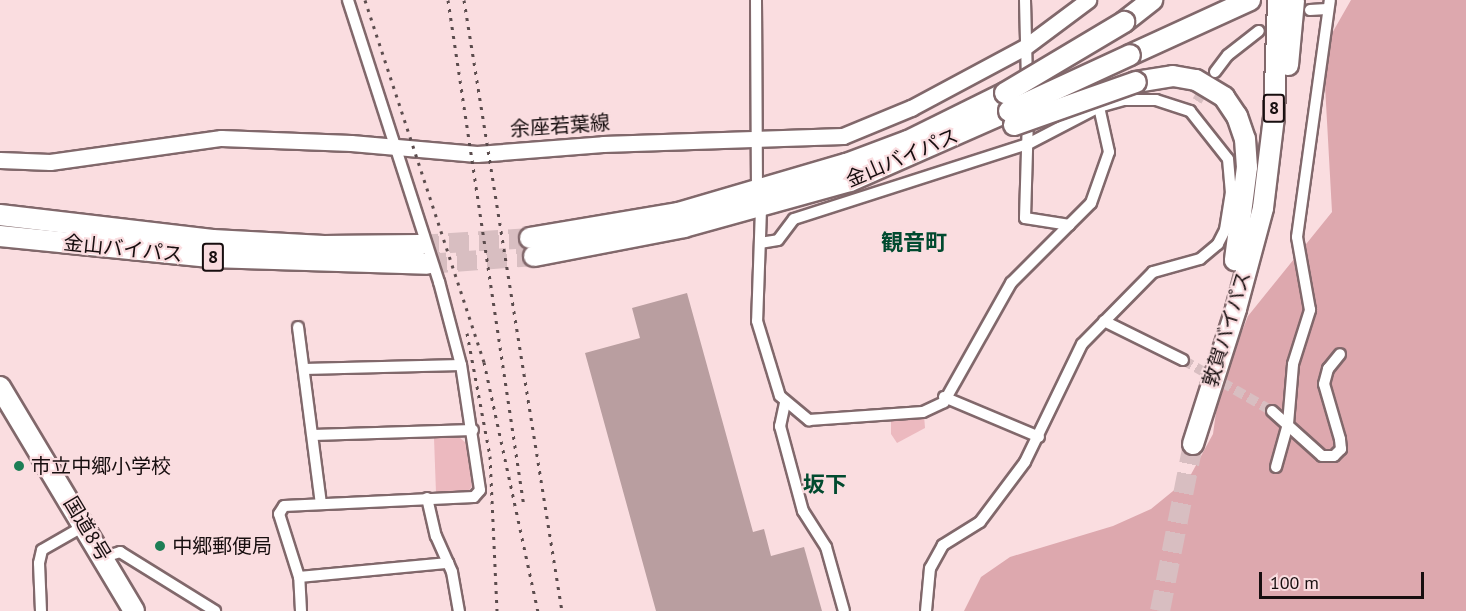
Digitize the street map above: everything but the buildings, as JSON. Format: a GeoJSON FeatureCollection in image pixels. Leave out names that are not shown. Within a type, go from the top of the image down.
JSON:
{"type":"FeatureCollection","features":[{"type":"Feature","properties":{"kind":"highway","name":"金山バイパス"},"geometry":{"type":"LineString","coordinates":[[759,199],[908,141],[1009,107],[1152,0]]}},
{"type":"Feature","properties":{"kind":"highway","name":"敦賀バイパス"},"geometry":{"type":"LineString","coordinates":[[1009,107],[1173,76],[1205,84],[1231,106],[1245,139],[1246,186],[1240,236],[1195,435],[1236,309],[1259,214],[1267,133],[1266,0]]}},
{"type":"Feature","properties":{"kind":"highway","name":"敦賀バイパス"},"geometry":{"type":"LineString","coordinates":[[1259,214],[1263,208],[1274,117],[1278,0]]}},
{"type":"Feature","properties":{"kind":"highway","name":"金山バイパス"},"geometry":{"type":"LineString","coordinates":[[532,247],[678,213],[850,181],[1239,1]]}},
{"type":"Feature","properties":{"kind":"highway"},"geometry":{"type":"LineString","coordinates":[[1236,309],[1252,284],[1270,217],[1302,5]]}},
{"type":"Feature","properties":{"kind":"highway","name":"金山バイパス"},"geometry":{"type":"LineString","coordinates":[[0,215],[213,240],[324,246],[419,245]]}},
{"type":"Feature","properties":{"kind":"highway","name":"金山バイパス"},"geometry":{"type":"LineString","coordinates":[[0,236],[210,257],[427,264]]}},
{"type":"Feature","properties":{"kind":"highway","name":"国道8号"},"geometry":{"type":"LineString","coordinates":[[0,387],[104,557],[134,611]]}},
{"type":"Feature","properties":{"kind":"main road","name":"余座若葉線"},"geometry":{"type":"LineString","coordinates":[[0,160],[50,162],[221,138],[395,146],[477,154],[843,136],[860,132],[1025,47],[1088,0]]}},
{"type":"Feature","properties":{"kind":"street"},"geometry":{"type":"LineString","coordinates":[[301,611],[300,577],[279,514],[284,506],[474,497],[480,490],[460,365],[395,146],[348,0]]}},
{"type":"Feature","properties":{"kind":"street"},"geometry":{"type":"LineString","coordinates":[[756,0],[760,243],[757,321],[785,403],[780,426],[800,500],[826,547],[844,611]]}},
{"type":"Feature","properties":{"kind":"street"},"geometry":{"type":"LineString","coordinates":[[1024,0],[1028,144],[1025,218],[1069,225]]}},
{"type":"Feature","properties":{"kind":"street"},"geometry":{"type":"LineString","coordinates":[[1276,468],[1288,424],[1293,364],[1310,310],[1297,237],[1328,4],[1302,5]]}},
{"type":"Feature","properties":{"kind":"street"},"geometry":{"type":"LineString","coordinates":[[1215,72],[1228,55],[1259,31]]}},
{"type":"Feature","properties":{"kind":"street"},"geometry":{"type":"LineString","coordinates":[[760,243],[778,240],[794,219],[1028,144],[1099,107],[1145,99],[1190,111],[1228,159],[1232,192],[1226,230],[1200,259],[1153,272],[1082,344],[1039,437],[980,522],[944,545],[930,568],[926,611]]}},
{"type":"Feature","properties":{"kind":"street"},"geometry":{"type":"LineString","coordinates":[[1190,111],[1197,101]]}},
{"type":"Feature","properties":{"kind":"street"},"geometry":{"type":"LineString","coordinates":[[785,403],[803,418],[822,422],[923,412],[944,402],[944,397],[1011,283],[1091,203],[1109,152],[1099,107]]}},
{"type":"Feature","properties":{"kind":"street"},"geometry":{"type":"LineString","coordinates":[[1104,321],[1183,360]]}},
{"type":"Feature","properties":{"kind":"street"},"geometry":{"type":"LineString","coordinates":[[298,327],[321,503]]}},
{"type":"Feature","properties":{"kind":"street"},"geometry":{"type":"LineString","coordinates":[[1272,411],[1322,456],[1334,456],[1341,449],[1324,384],[1328,369],[1340,354]]}},
{"type":"Feature","properties":{"kind":"street"},"geometry":{"type":"LineString","coordinates":[[304,369],[460,365]]}},
{"type":"Feature","properties":{"kind":"street"},"geometry":{"type":"LineString","coordinates":[[944,397],[1039,437]]}},
{"type":"Feature","properties":{"kind":"street"},"geometry":{"type":"LineString","coordinates":[[313,435],[472,430]]}},
{"type":"Feature","properties":{"kind":"street"},"geometry":{"type":"LineString","coordinates":[[427,498],[436,536],[448,563],[459,611]]}},
{"type":"Feature","properties":{"kind":"street"},"geometry":{"type":"LineString","coordinates":[[41,611],[39,563],[42,550],[84,526]]}},
{"type":"Feature","properties":{"kind":"street"},"geometry":{"type":"LineString","coordinates":[[104,557],[120,552],[215,611]]}},
{"type":"Feature","properties":{"kind":"street"},"geometry":{"type":"LineString","coordinates":[[300,577],[448,563]]}},
{"type":"Feature","properties":{"kind":"shaded area"},"geometry":{"type":"Polygon","coordinates":[[[1351,0],[1466,0],[1466,611],[964,611],[981,577],[1010,557],[1113,526],[1151,509],[1189,478],[1213,434],[1219,390],[1248,316],[1332,212],[1323,49],[1351,0]]]}},
{"type":"Feature","properties":{"kind":"shaded area"},"geometry":{"type":"Polygon","coordinates":[[[924,415],[925,428],[897,443],[891,434],[891,420],[924,415]]]}},
{"type":"Feature","properties":{"kind":"shaded area"},"geometry":{"type":"Polygon","coordinates":[[[459,437],[466,443],[472,486],[468,492],[436,493],[434,438],[459,437]]]}},
{"type":"Feature","properties":{"kind":"tunnel"},"geometry":{"type":"LineString","coordinates":[[1197,101],[1215,72]]}},
{"type":"Feature","properties":{"kind":"tunnel"},"geometry":{"type":"LineString","coordinates":[[419,245],[530,238]]}},
{"type":"Feature","properties":{"kind":"tunnel"},"geometry":{"type":"LineString","coordinates":[[427,264],[534,256]]}},
{"type":"Feature","properties":{"kind":"tunnel"},"geometry":{"type":"LineString","coordinates":[[1183,360],[1272,411]]}},
{"type":"Feature","properties":{"kind":"tunnel"},"geometry":{"type":"LineString","coordinates":[[1160,611],[1193,444]]}},
{"type":"Feature","properties":{"kind":"railway"},"geometry":{"type":"LineString","coordinates":[[365,0],[484,362],[538,611]]}},
{"type":"Feature","properties":{"kind":"railway"},"geometry":{"type":"LineString","coordinates":[[448,0],[524,507]]}},
{"type":"Feature","properties":{"kind":"railway"},"geometry":{"type":"LineString","coordinates":[[464,0],[562,611]]}},
{"type":"Feature","properties":{"kind":"railway"},"geometry":{"type":"LineString","coordinates":[[467,333],[490,456],[497,611]]}},
{"type":"Feature","properties":{"kind":"place","name":"市立中郷小学校"},"geometry":{"type":"Point","coordinates":[19,466]}},
{"type":"Feature","properties":{"kind":"place","name":"中郷郵便局"},"geometry":{"type":"Point","coordinates":[160,546]}},
{"type":"Feature","properties":{"kind":"district","name":"観音町"},"geometry":{"type":"Point","coordinates":[914,243]}},
{"type":"Feature","properties":{"kind":"district","name":"坂下"},"geometry":{"type":"Point","coordinates":[825,485]}}]}
